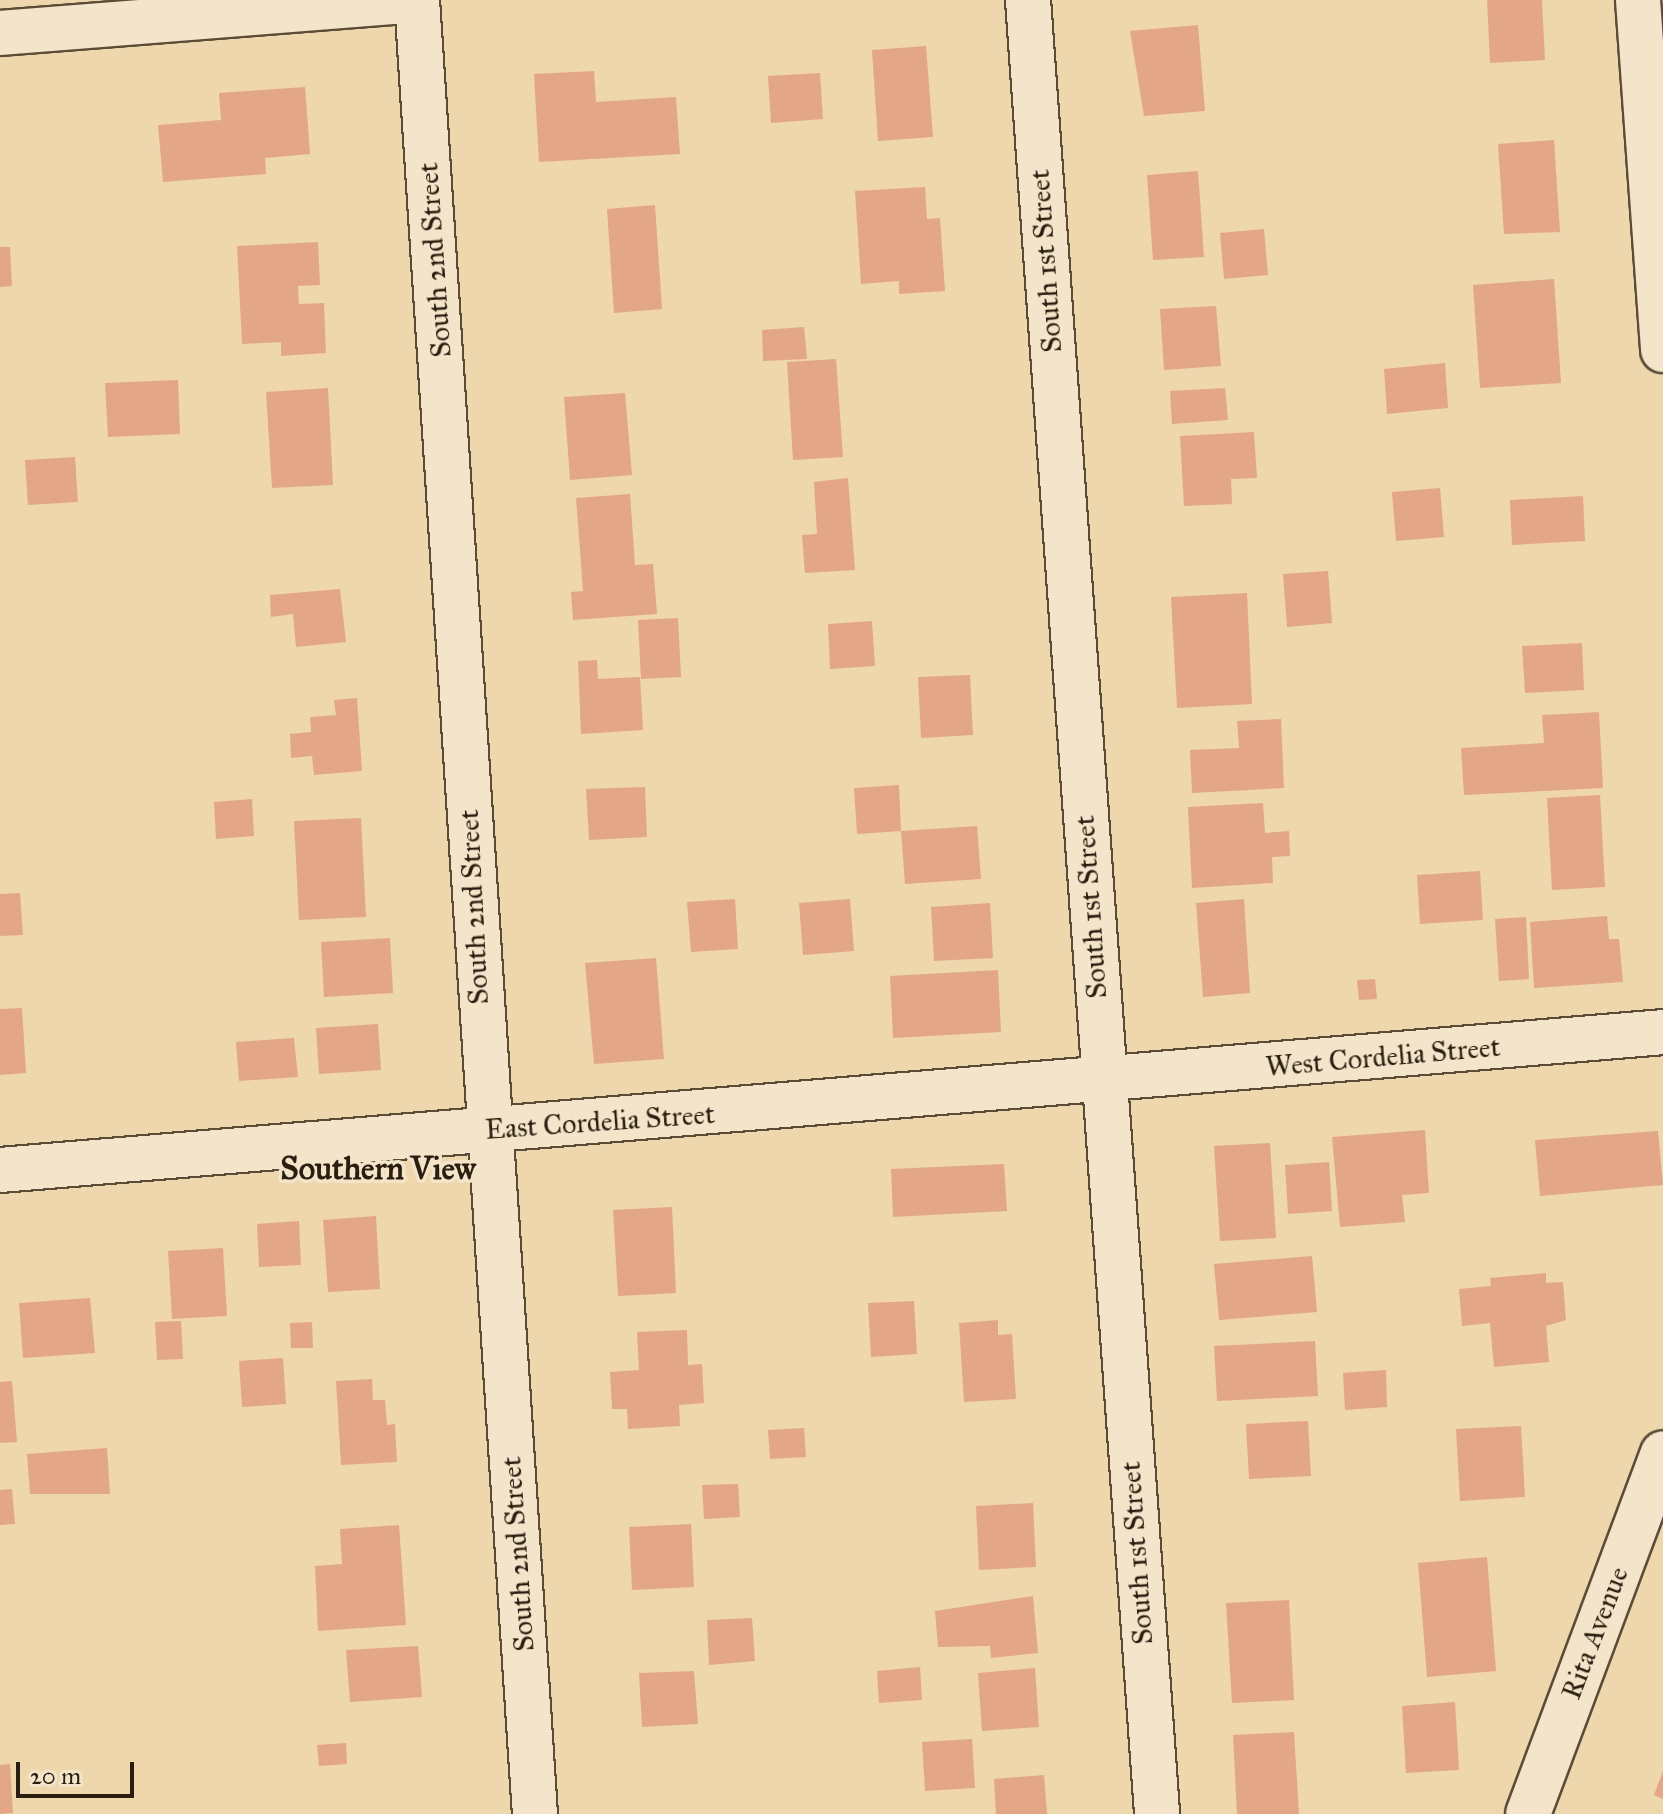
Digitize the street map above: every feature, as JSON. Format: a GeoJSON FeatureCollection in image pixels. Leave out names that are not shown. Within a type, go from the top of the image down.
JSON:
{"type":"FeatureCollection","features":[{"type":"Feature","properties":{"kind":"street"},"geometry":{"type":"LineString","coordinates":[[0,33],[416,0]]}},
{"type":"Feature","properties":{"kind":"street","name":"South 2nd Street"},"geometry":{"type":"LineString","coordinates":[[416,0],[487,1130],[535,1814]]}},
{"type":"Feature","properties":{"kind":"street","name":"South 1st Street"},"geometry":{"type":"LineString","coordinates":[[1028,0],[1157,1814]]}},
{"type":"Feature","properties":{"kind":"street"},"geometry":{"type":"LineString","coordinates":[[1638,0],[1663,350]]}},
{"type":"Feature","properties":{"kind":"street","name":"West Cordelia Street"},"geometry":{"type":"LineString","coordinates":[[1103,1082],[1663,1032]]}},
{"type":"Feature","properties":{"kind":"street","name":"East Cordelia Street"},"geometry":{"type":"LineString","coordinates":[[0,1170],[1103,1082]]}},
{"type":"Feature","properties":{"kind":"street","name":"Rita Avenue"},"geometry":{"type":"LineString","coordinates":[[1528,1814],[1663,1453]]}},
{"type":"Feature","properties":{"kind":"building"},"geometry":{"type":"Polygon","coordinates":[[[1487,0],[1542,0],[1545,60],[1490,63],[1487,0]]]}},
{"type":"Feature","properties":{"kind":"building"},"geometry":{"type":"Polygon","coordinates":[[[1198,25],[1205,111],[1144,116],[1130,31],[1198,25]]]}},
{"type":"Feature","properties":{"kind":"building"},"geometry":{"type":"Polygon","coordinates":[[[926,46],[933,137],[878,141],[872,50],[926,46]]]}},
{"type":"Feature","properties":{"kind":"building"},"geometry":{"type":"Polygon","coordinates":[[[594,71],[596,102],[676,97],[680,154],[539,162],[534,74],[594,71]]]}},
{"type":"Feature","properties":{"kind":"building"},"geometry":{"type":"Polygon","coordinates":[[[820,73],[823,119],[771,123],[768,76],[820,73]]]}},
{"type":"Feature","properties":{"kind":"building"},"geometry":{"type":"Polygon","coordinates":[[[305,87],[310,154],[265,158],[266,174],[163,182],[158,125],[221,120],[219,93],[305,87]]]}},
{"type":"Feature","properties":{"kind":"building"},"geometry":{"type":"Polygon","coordinates":[[[1554,140],[1560,232],[1504,234],[1498,144],[1554,140]]]}},
{"type":"Feature","properties":{"kind":"building"},"geometry":{"type":"Polygon","coordinates":[[[1198,171],[1204,257],[1153,260],[1147,175],[1198,171]]]}},
{"type":"Feature","properties":{"kind":"building"},"geometry":{"type":"Polygon","coordinates":[[[925,187],[927,219],[940,218],[945,291],[899,294],[899,281],[861,284],[855,191],[925,187]]]}},
{"type":"Feature","properties":{"kind":"building"},"geometry":{"type":"Polygon","coordinates":[[[655,205],[662,309],[614,313],[607,209],[655,205]]]}},
{"type":"Feature","properties":{"kind":"building"},"geometry":{"type":"Polygon","coordinates":[[[1264,229],[1268,275],[1224,279],[1220,233],[1264,229]]]}},
{"type":"Feature","properties":{"kind":"building"},"geometry":{"type":"Polygon","coordinates":[[[318,242],[320,285],[298,286],[299,304],[324,303],[326,353],[281,356],[281,342],[242,344],[237,246],[318,242]]]}},
{"type":"Feature","properties":{"kind":"building"},"geometry":{"type":"Polygon","coordinates":[[[0,247],[10,247],[12,286],[0,287],[0,247]]]}},
{"type":"Feature","properties":{"kind":"building"},"geometry":{"type":"Polygon","coordinates":[[[1554,279],[1561,383],[1480,388],[1473,285],[1554,279]]]}},
{"type":"Feature","properties":{"kind":"building"},"geometry":{"type":"Polygon","coordinates":[[[1216,306],[1221,366],[1164,370],[1160,309],[1216,306]]]}},
{"type":"Feature","properties":{"kind":"building"},"geometry":{"type":"Polygon","coordinates":[[[804,327],[807,359],[763,361],[762,330],[804,327]]]}},
{"type":"Feature","properties":{"kind":"building"},"geometry":{"type":"Polygon","coordinates":[[[836,359],[843,457],[793,460],[787,362],[836,359]]]}},
{"type":"Feature","properties":{"kind":"building"},"geometry":{"type":"Polygon","coordinates":[[[1445,363],[1448,408],[1387,414],[1384,369],[1445,363]]]}},
{"type":"Feature","properties":{"kind":"building"},"geometry":{"type":"Polygon","coordinates":[[[178,380],[180,434],[108,437],[105,383],[178,380]]]}},
{"type":"Feature","properties":{"kind":"building"},"geometry":{"type":"Polygon","coordinates":[[[328,388],[333,485],[272,488],[266,392],[328,388]]]}},
{"type":"Feature","properties":{"kind":"building"},"geometry":{"type":"Polygon","coordinates":[[[1225,388],[1228,420],[1172,424],[1170,391],[1225,388]]]}},
{"type":"Feature","properties":{"kind":"building"},"geometry":{"type":"Polygon","coordinates":[[[625,393],[632,475],[570,480],[564,397],[625,393]]]}},
{"type":"Feature","properties":{"kind":"building"},"geometry":{"type":"Polygon","coordinates":[[[1254,432],[1257,478],[1231,479],[1232,504],[1184,506],[1180,436],[1254,432]]]}},
{"type":"Feature","properties":{"kind":"building"},"geometry":{"type":"Polygon","coordinates":[[[75,457],[78,502],[28,505],[25,460],[75,457]]]}},
{"type":"Feature","properties":{"kind":"building"},"geometry":{"type":"Polygon","coordinates":[[[848,478],[855,570],[805,573],[802,535],[817,534],[814,482],[848,478]]]}},
{"type":"Feature","properties":{"kind":"building"},"geometry":{"type":"Polygon","coordinates":[[[1440,488],[1444,537],[1396,541],[1392,492],[1440,488]]]}},
{"type":"Feature","properties":{"kind":"building"},"geometry":{"type":"Polygon","coordinates":[[[630,494],[635,565],[653,564],[657,614],[573,620],[571,592],[583,591],[576,498],[630,494]]]}},
{"type":"Feature","properties":{"kind":"building"},"geometry":{"type":"Polygon","coordinates":[[[1583,496],[1585,541],[1512,545],[1510,500],[1583,496]]]}},
{"type":"Feature","properties":{"kind":"building"},"geometry":{"type":"Polygon","coordinates":[[[1328,571],[1332,623],[1287,627],[1283,574],[1328,571]]]}},
{"type":"Feature","properties":{"kind":"building"},"geometry":{"type":"Polygon","coordinates":[[[340,589],[346,642],[296,647],[293,614],[271,617],[270,595],[340,589]]]}},
{"type":"Feature","properties":{"kind":"building"},"geometry":{"type":"Polygon","coordinates":[[[1247,593],[1252,704],[1177,708],[1171,597],[1247,593]]]}},
{"type":"Feature","properties":{"kind":"building"},"geometry":{"type":"Polygon","coordinates":[[[678,618],[681,677],[641,679],[638,620],[678,618]]]}},
{"type":"Feature","properties":{"kind":"building"},"geometry":{"type":"Polygon","coordinates":[[[872,621],[875,666],[830,669],[828,624],[872,621]]]}},
{"type":"Feature","properties":{"kind":"building"},"geometry":{"type":"Polygon","coordinates":[[[1582,643],[1584,690],[1525,693],[1522,646],[1582,643]]]}},
{"type":"Feature","properties":{"kind":"building"},"geometry":{"type":"Polygon","coordinates":[[[597,660],[598,679],[640,677],[643,730],[581,734],[578,661],[597,660]]]}},
{"type":"Feature","properties":{"kind":"building"},"geometry":{"type":"Polygon","coordinates":[[[970,675],[973,735],[921,738],[918,677],[970,675]]]}},
{"type":"Feature","properties":{"kind":"building"},"geometry":{"type":"Polygon","coordinates":[[[357,698],[362,771],[314,775],[312,756],[291,758],[290,734],[311,732],[310,717],[336,715],[334,700],[357,698]]]}},
{"type":"Feature","properties":{"kind":"building"},"geometry":{"type":"Polygon","coordinates":[[[1599,712],[1603,788],[1464,795],[1461,748],[1544,743],[1542,715],[1599,712]]]}},
{"type":"Feature","properties":{"kind":"building"},"geometry":{"type":"Polygon","coordinates":[[[1281,719],[1284,788],[1192,793],[1190,750],[1239,748],[1237,721],[1281,719]]]}},
{"type":"Feature","properties":{"kind":"building"},"geometry":{"type":"Polygon","coordinates":[[[899,785],[901,831],[857,834],[854,788],[899,785]]]}},
{"type":"Feature","properties":{"kind":"building"},"geometry":{"type":"Polygon","coordinates":[[[645,787],[647,837],[589,840],[586,789],[645,787]]]}},
{"type":"Feature","properties":{"kind":"building"},"geometry":{"type":"Polygon","coordinates":[[[1600,795],[1605,887],[1552,890],[1547,798],[1600,795]]]}},
{"type":"Feature","properties":{"kind":"building"},"geometry":{"type":"Polygon","coordinates":[[[252,799],[254,836],[216,839],[214,802],[252,799]]]}},
{"type":"Feature","properties":{"kind":"building"},"geometry":{"type":"Polygon","coordinates":[[[1263,803],[1265,833],[1289,831],[1290,856],[1272,857],[1273,883],[1192,888],[1188,807],[1263,803]]]}},
{"type":"Feature","properties":{"kind":"building"},"geometry":{"type":"Polygon","coordinates":[[[361,818],[366,917],[299,920],[294,821],[361,818]]]}},
{"type":"Feature","properties":{"kind":"building"},"geometry":{"type":"Polygon","coordinates":[[[977,826],[981,879],[905,884],[901,831],[977,826]]]}},
{"type":"Feature","properties":{"kind":"building"},"geometry":{"type":"Polygon","coordinates":[[[1480,871],[1483,920],[1420,924],[1417,875],[1480,871]]]}},
{"type":"Feature","properties":{"kind":"building"},"geometry":{"type":"Polygon","coordinates":[[[20,893],[23,935],[0,936],[0,894],[20,893]]]}},
{"type":"Feature","properties":{"kind":"building"},"geometry":{"type":"Polygon","coordinates":[[[735,899],[738,949],[691,952],[687,902],[735,899]]]}},
{"type":"Feature","properties":{"kind":"building"},"geometry":{"type":"Polygon","coordinates":[[[850,899],[854,951],[803,955],[799,903],[850,899]]]}},
{"type":"Feature","properties":{"kind":"building"},"geometry":{"type":"Polygon","coordinates":[[[1244,899],[1250,993],[1203,997],[1196,903],[1244,899]]]}},
{"type":"Feature","properties":{"kind":"building"},"geometry":{"type":"Polygon","coordinates":[[[990,903],[993,958],[934,961],[931,907],[990,903]]]}},
{"type":"Feature","properties":{"kind":"building"},"geometry":{"type":"Polygon","coordinates":[[[1607,916],[1609,939],[1619,939],[1623,982],[1534,988],[1530,922],[1607,916]]]}},
{"type":"Feature","properties":{"kind":"building"},"geometry":{"type":"Polygon","coordinates":[[[1526,917],[1529,979],[1499,981],[1495,919],[1526,917]]]}},
{"type":"Feature","properties":{"kind":"building"},"geometry":{"type":"Polygon","coordinates":[[[390,938],[393,993],[324,997],[321,942],[390,938]]]}},
{"type":"Feature","properties":{"kind":"building"},"geometry":{"type":"Polygon","coordinates":[[[656,958],[664,1059],[594,1064],[585,963],[656,958]]]}},
{"type":"Feature","properties":{"kind":"building"},"geometry":{"type":"Polygon","coordinates":[[[998,970],[1001,1032],[893,1038],[890,976],[998,970]]]}},
{"type":"Feature","properties":{"kind":"building"},"geometry":{"type":"Polygon","coordinates":[[[1375,979],[1377,999],[1359,1000],[1357,980],[1375,979]]]}},
{"type":"Feature","properties":{"kind":"building"},"geometry":{"type":"Polygon","coordinates":[[[22,1008],[26,1073],[0,1075],[0,1009],[22,1008]]]}},
{"type":"Feature","properties":{"kind":"building"},"geometry":{"type":"Polygon","coordinates":[[[378,1024],[381,1070],[319,1074],[316,1028],[378,1024]]]}},
{"type":"Feature","properties":{"kind":"building"},"geometry":{"type":"Polygon","coordinates":[[[294,1038],[298,1077],[239,1081],[236,1042],[294,1038]]]}},
{"type":"Feature","properties":{"kind":"building"},"geometry":{"type":"Polygon","coordinates":[[[1425,1130],[1429,1193],[1402,1195],[1405,1222],[1340,1227],[1332,1137],[1425,1130]]]}},
{"type":"Feature","properties":{"kind":"building"},"geometry":{"type":"Polygon","coordinates":[[[1658,1131],[1663,1185],[1540,1196],[1535,1140],[1658,1131]]]}},
{"type":"Feature","properties":{"kind":"building"},"geometry":{"type":"Polygon","coordinates":[[[1270,1143],[1276,1238],[1220,1241],[1214,1146],[1270,1143]]]}},
{"type":"Feature","properties":{"kind":"building"},"geometry":{"type":"Polygon","coordinates":[[[1329,1162],[1332,1211],[1288,1214],[1285,1165],[1329,1162]]]}},
{"type":"Feature","properties":{"kind":"building"},"geometry":{"type":"Polygon","coordinates":[[[1004,1164],[1007,1211],[893,1217],[891,1169],[1004,1164]]]}},
{"type":"Feature","properties":{"kind":"building"},"geometry":{"type":"Polygon","coordinates":[[[672,1207],[676,1293],[618,1296],[613,1210],[672,1207]]]}},
{"type":"Feature","properties":{"kind":"building"},"geometry":{"type":"Polygon","coordinates":[[[376,1216],[380,1289],[328,1292],[323,1220],[376,1216]]]}},
{"type":"Feature","properties":{"kind":"building"},"geometry":{"type":"Polygon","coordinates":[[[299,1221],[301,1265],[259,1267],[257,1224],[299,1221]]]}},
{"type":"Feature","properties":{"kind":"building"},"geometry":{"type":"Polygon","coordinates":[[[223,1248],[227,1316],[172,1319],[168,1251],[223,1248]]]}},
{"type":"Feature","properties":{"kind":"building"},"geometry":{"type":"Polygon","coordinates":[[[1312,1256],[1317,1312],[1219,1320],[1214,1264],[1312,1256]]]}},
{"type":"Feature","properties":{"kind":"building"},"geometry":{"type":"Polygon","coordinates":[[[1546,1273],[1546,1283],[1563,1282],[1566,1320],[1546,1326],[1549,1362],[1494,1367],[1490,1323],[1462,1326],[1459,1289],[1491,1286],[1490,1278],[1546,1273]]]}},
{"type":"Feature","properties":{"kind":"building"},"geometry":{"type":"Polygon","coordinates":[[[90,1298],[95,1353],[23,1358],[19,1303],[90,1298]]]}},
{"type":"Feature","properties":{"kind":"building"},"geometry":{"type":"Polygon","coordinates":[[[914,1301],[917,1354],[871,1357],[868,1303],[914,1301]]]}},
{"type":"Feature","properties":{"kind":"building"},"geometry":{"type":"Polygon","coordinates":[[[998,1320],[998,1335],[1012,1334],[1016,1399],[964,1402],[959,1323],[998,1320]]]}},
{"type":"Feature","properties":{"kind":"building"},"geometry":{"type":"Polygon","coordinates":[[[181,1321],[183,1359],[157,1360],[155,1322],[181,1321]]]}},
{"type":"Feature","properties":{"kind":"building"},"geometry":{"type":"Polygon","coordinates":[[[312,1322],[313,1348],[291,1348],[290,1323],[312,1322]]]}},
{"type":"Feature","properties":{"kind":"building"},"geometry":{"type":"Polygon","coordinates":[[[687,1330],[688,1365],[702,1364],[704,1403],[679,1405],[680,1426],[628,1429],[627,1409],[612,1409],[610,1372],[639,1370],[637,1332],[687,1330]]]}},
{"type":"Feature","properties":{"kind":"building"},"geometry":{"type":"Polygon","coordinates":[[[1315,1341],[1318,1396],[1217,1401],[1214,1346],[1315,1341]]]}},
{"type":"Feature","properties":{"kind":"building"},"geometry":{"type":"Polygon","coordinates":[[[283,1358],[286,1404],[242,1407],[239,1361],[283,1358]]]}},
{"type":"Feature","properties":{"kind":"building"},"geometry":{"type":"Polygon","coordinates":[[[1386,1370],[1387,1407],[1345,1410],[1343,1373],[1386,1370]]]}},
{"type":"Feature","properties":{"kind":"building"},"geometry":{"type":"Polygon","coordinates":[[[372,1379],[373,1400],[385,1400],[387,1425],[395,1424],[397,1462],[341,1465],[336,1381],[372,1379]]]}},
{"type":"Feature","properties":{"kind":"building"},"geometry":{"type":"Polygon","coordinates":[[[12,1381],[17,1442],[0,1443],[0,1382],[12,1381]]]}},
{"type":"Feature","properties":{"kind":"building"},"geometry":{"type":"Polygon","coordinates":[[[1308,1421],[1311,1476],[1249,1479],[1246,1424],[1308,1421]]]}},
{"type":"Feature","properties":{"kind":"building"},"geometry":{"type":"Polygon","coordinates":[[[1521,1426],[1525,1497],[1460,1501],[1456,1429],[1521,1426]]]}},
{"type":"Feature","properties":{"kind":"building"},"geometry":{"type":"Polygon","coordinates":[[[804,1428],[806,1457],[770,1459],[768,1430],[804,1428]]]}},
{"type":"Feature","properties":{"kind":"building"},"geometry":{"type":"Polygon","coordinates":[[[107,1448],[110,1494],[30,1494],[27,1454],[107,1448]]]}},
{"type":"Feature","properties":{"kind":"building"},"geometry":{"type":"Polygon","coordinates":[[[738,1484],[740,1517],[704,1519],[702,1485],[738,1484]]]}},
{"type":"Feature","properties":{"kind":"building"},"geometry":{"type":"Polygon","coordinates":[[[12,1489],[15,1524],[0,1525],[0,1490],[12,1489]]]}},
{"type":"Feature","properties":{"kind":"building"},"geometry":{"type":"Polygon","coordinates":[[[1033,1503],[1036,1567],[979,1570],[976,1506],[1033,1503]]]}},
{"type":"Feature","properties":{"kind":"building"},"geometry":{"type":"Polygon","coordinates":[[[691,1524],[694,1587],[632,1590],[629,1527],[691,1524]]]}},
{"type":"Feature","properties":{"kind":"building"},"geometry":{"type":"Polygon","coordinates":[[[399,1525],[406,1625],[318,1631],[315,1566],[342,1564],[340,1529],[399,1525]]]}},
{"type":"Feature","properties":{"kind":"building"},"geometry":{"type":"Polygon","coordinates":[[[1487,1557],[1496,1671],[1427,1677],[1418,1563],[1487,1557]]]}},
{"type":"Feature","properties":{"kind":"building"},"geometry":{"type":"Polygon","coordinates":[[[1033,1596],[1038,1653],[991,1658],[990,1646],[938,1647],[935,1611],[1033,1596]]]}},
{"type":"Feature","properties":{"kind":"building"},"geometry":{"type":"Polygon","coordinates":[[[1289,1600],[1294,1700],[1232,1703],[1226,1603],[1289,1600]]]}},
{"type":"Feature","properties":{"kind":"building"},"geometry":{"type":"Polygon","coordinates":[[[752,1618],[755,1661],[709,1665],[707,1620],[752,1618]]]}},
{"type":"Feature","properties":{"kind":"building"},"geometry":{"type":"Polygon","coordinates":[[[418,1646],[422,1697],[350,1702],[346,1650],[418,1646]]]}},
{"type":"Feature","properties":{"kind":"building"},"geometry":{"type":"Polygon","coordinates":[[[920,1667],[922,1700],[879,1703],[877,1671],[920,1667]]]}},
{"type":"Feature","properties":{"kind":"building"},"geometry":{"type":"Polygon","coordinates":[[[1035,1668],[1039,1727],[982,1731],[978,1673],[1035,1668]]]}},
{"type":"Feature","properties":{"kind":"building"},"geometry":{"type":"Polygon","coordinates":[[[694,1671],[698,1724],[642,1727],[639,1673],[694,1671]]]}},
{"type":"Feature","properties":{"kind":"building"},"geometry":{"type":"Polygon","coordinates":[[[1455,1702],[1459,1770],[1406,1773],[1402,1706],[1455,1702]]]}},
{"type":"Feature","properties":{"kind":"building"},"geometry":{"type":"Polygon","coordinates":[[[1294,1732],[1299,1814],[1237,1814],[1233,1735],[1294,1732]]]}},
{"type":"Feature","properties":{"kind":"building"},"geometry":{"type":"Polygon","coordinates":[[[972,1739],[975,1788],[925,1791],[922,1742],[972,1739]]]}},
{"type":"Feature","properties":{"kind":"building"},"geometry":{"type":"Polygon","coordinates":[[[346,1743],[347,1764],[319,1766],[317,1745],[346,1743]]]}},
{"type":"Feature","properties":{"kind":"building"},"geometry":{"type":"Polygon","coordinates":[[[10,1764],[13,1813],[0,1814],[0,1765],[10,1764]]]}},
{"type":"Feature","properties":{"kind":"building"},"geometry":{"type":"Polygon","coordinates":[[[1663,1771],[1663,1799],[1654,1795],[1663,1771]]]}},
{"type":"Feature","properties":{"kind":"building"},"geometry":{"type":"Polygon","coordinates":[[[1044,1775],[1047,1814],[996,1814],[994,1779],[1044,1775]]]}},
{"type":"Feature","properties":{"kind":"district","name":"Southern View"},"geometry":{"type":"Point","coordinates":[378,1169]}}]}
